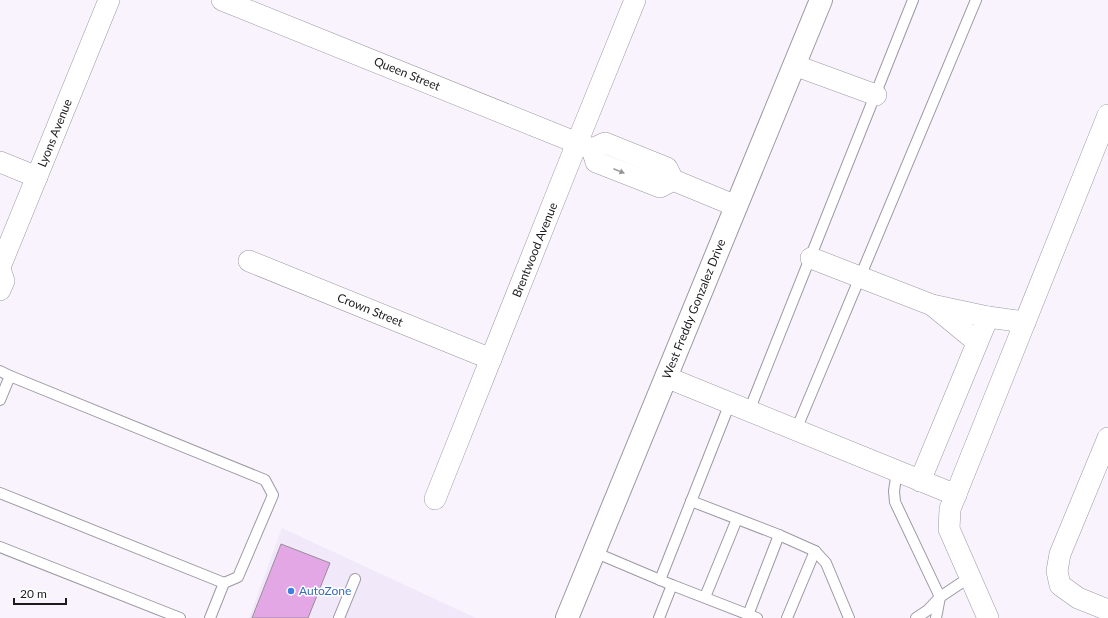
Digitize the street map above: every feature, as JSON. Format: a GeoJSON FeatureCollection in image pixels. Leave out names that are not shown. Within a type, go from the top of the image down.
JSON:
{"type":"FeatureCollection","features":[{"type":"Feature","properties":{"kind":"main road","name":"West Freddy Gonzalez Drive"},"geometry":{"type":"LineString","coordinates":[[567,618],[821,0]]}},
{"type":"Feature","properties":{"kind":"street","name":"Lyons Avenue"},"geometry":{"type":"LineString","coordinates":[[0,290],[4,281],[0,268],[109,0]]}},
{"type":"Feature","properties":{"kind":"street","name":"Queen Street"},"geometry":{"type":"LineString","coordinates":[[222,0],[585,146]]}},
{"type":"Feature","properties":{"kind":"street","name":"Brentwood Avenue"},"geometry":{"type":"LineString","coordinates":[[435,499],[491,359],[585,146],[635,0]]}},
{"type":"Feature","properties":{"kind":"street"},"geometry":{"type":"LineString","coordinates":[[794,65],[876,95]]}},
{"type":"Feature","properties":{"kind":"street"},"geometry":{"type":"LineString","coordinates":[[988,618],[948,529],[950,509],[1108,115]]}},
{"type":"Feature","properties":{"kind":"street"},"geometry":{"type":"LineString","coordinates":[[585,146],[605,143],[667,168],[673,180],[736,206]]}},
{"type":"Feature","properties":{"kind":"street"},"geometry":{"type":"LineString","coordinates":[[0,162],[37,177]]}},
{"type":"Feature","properties":{"kind":"street"},"geometry":{"type":"LineString","coordinates":[[811,258],[932,305],[1025,322]]}},
{"type":"Feature","properties":{"kind":"street","name":"Crown Street"},"geometry":{"type":"LineString","coordinates":[[249,262],[491,359]]}},
{"type":"Feature","properties":{"kind":"street"},"geometry":{"type":"LineString","coordinates":[[932,305],[977,342]]}},
{"type":"Feature","properties":{"kind":"street"},"geometry":{"type":"LineString","coordinates":[[920,480],[988,316]]}},
{"type":"Feature","properties":{"kind":"street"},"geometry":{"type":"LineString","coordinates":[[666,378],[956,495]]}},
{"type":"Feature","properties":{"kind":"street"},"geometry":{"type":"LineString","coordinates":[[1108,438],[1060,554],[1056,572],[1060,585],[1078,598],[1108,610]]}},
{"type":"Feature","properties":{"kind":"lane"},"geometry":{"type":"LineString","coordinates":[[749,411],[914,0]]}},
{"type":"Feature","properties":{"kind":"lane"},"geometry":{"type":"LineString","coordinates":[[796,430],[976,0]]}},
{"type":"Feature","properties":{"kind":"lane"},"geometry":{"type":"LineString","coordinates":[[0,371],[265,480],[273,495],[238,577],[224,583],[210,618]]}},
{"type":"Feature","properties":{"kind":"lane"},"geometry":{"type":"LineString","coordinates":[[0,400],[10,376]]}},
{"type":"Feature","properties":{"kind":"lane"},"geometry":{"type":"LineString","coordinates":[[660,580],[730,404]]}},
{"type":"Feature","properties":{"kind":"lane"},"geometry":{"type":"LineString","coordinates":[[897,471],[894,491],[895,502],[940,596],[936,618]]}},
{"type":"Feature","properties":{"kind":"lane"},"geometry":{"type":"LineString","coordinates":[[0,493],[224,583]]}},
{"type":"Feature","properties":{"kind":"lane"},"geometry":{"type":"LineString","coordinates":[[692,501],[779,535],[815,552],[826,563],[849,618]]}},
{"type":"Feature","properties":{"kind":"lane"},"geometry":{"type":"LineString","coordinates":[[705,598],[737,519]]}},
{"type":"Feature","properties":{"kind":"lane"},"geometry":{"type":"LineString","coordinates":[[594,552],[752,616],[779,535]]}},
{"type":"Feature","properties":{"kind":"lane"},"geometry":{"type":"LineString","coordinates":[[0,546],[180,618]]}},
{"type":"Feature","properties":{"kind":"lane"},"geometry":{"type":"LineString","coordinates":[[787,618],[815,552]]}},
{"type":"Feature","properties":{"kind":"lane"},"geometry":{"type":"LineString","coordinates":[[916,618],[928,610],[940,596],[970,577]]}},
{"type":"Feature","properties":{"kind":"lane"},"geometry":{"type":"LineString","coordinates":[[339,618],[355,579]]}},
{"type":"Feature","properties":{"kind":"lane"},"geometry":{"type":"LineString","coordinates":[[658,618],[672,584]]}},
{"type":"Feature","properties":{"kind":"shaded area"},"geometry":{"type":"Polygon","coordinates":[[[282,528],[476,618],[249,618],[282,528]]]}},
{"type":"Feature","properties":{"kind":"building","name":"AutoZone"},"geometry":{"type":"Polygon","coordinates":[[[281,544],[330,563],[308,618],[252,618],[281,544]]]}},
{"type":"Feature","properties":{"kind":"place","name":"AutoZone"},"geometry":{"type":"Point","coordinates":[291,591]}}]}
